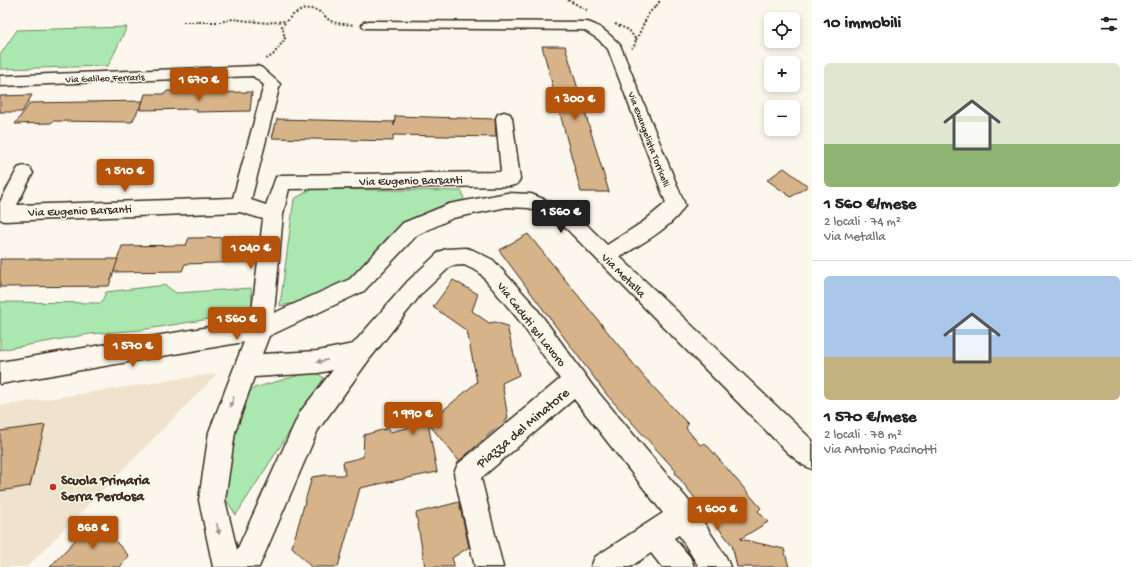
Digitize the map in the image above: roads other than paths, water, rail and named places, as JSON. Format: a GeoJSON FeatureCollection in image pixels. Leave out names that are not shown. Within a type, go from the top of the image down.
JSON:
{"type":"FeatureCollection","features":[{"type":"Feature","properties":{"kind":"street","name":"Via Evangelista Torricelli"},"geometry":{"type":"LineString","coordinates":[[368,25],[586,26],[604,36],[615,48],[676,204],[650,228],[605,256]]}},
{"type":"Feature","properties":{"kind":"street","name":"Via Galileo Ferraris"},"geometry":{"type":"LineString","coordinates":[[0,81],[258,71],[272,84],[240,205]]}},
{"type":"Feature","properties":{"kind":"street","name":"Via Eugenio Barsanti"},"geometry":{"type":"LineString","coordinates":[[261,329],[273,214],[282,182],[511,179],[504,118]]}},
{"type":"Feature","properties":{"kind":"street","name":"Via Eugenio Barsanti"},"geometry":{"type":"LineString","coordinates":[[24,173],[4,213],[240,205],[273,214]]}},
{"type":"Feature","properties":{"kind":"street","name":"Via Metalla"},"geometry":{"type":"LineString","coordinates":[[0,373],[261,329],[357,285],[410,229],[449,211],[507,200],[531,201],[566,216],[796,443],[812,456]]}},
{"type":"Feature","properties":{"kind":"street","name":"Via Caduti sul Lavoro"},"geometry":{"type":"LineString","coordinates":[[244,567],[267,518],[308,421],[360,353],[415,287],[446,258],[466,256],[486,266],[526,312],[576,381],[683,516],[716,567]]}},
{"type":"Feature","properties":{"kind":"street"},"geometry":{"type":"LineString","coordinates":[[227,567],[212,500],[222,432],[261,329]]}},
{"type":"Feature","properties":{"kind":"street"},"geometry":{"type":"LineString","coordinates":[[246,366],[318,362],[360,353]]}},
{"type":"Feature","properties":{"kind":"street","name":"Piazza del Minatore"},"geometry":{"type":"LineString","coordinates":[[489,567],[468,473],[576,381]]}},
{"type":"Feature","properties":{"kind":"street"},"geometry":{"type":"LineString","coordinates":[[605,567],[683,516]]}},
{"type":"Feature","properties":{"kind":"street"},"geometry":{"type":"LineString","coordinates":[[654,535],[680,567]]}},
{"type":"Feature","properties":{"kind":"place","name":"Scuola Primaria Serra Perdosa"},"geometry":{"type":"Point","coordinates":[53,487]}}]}
